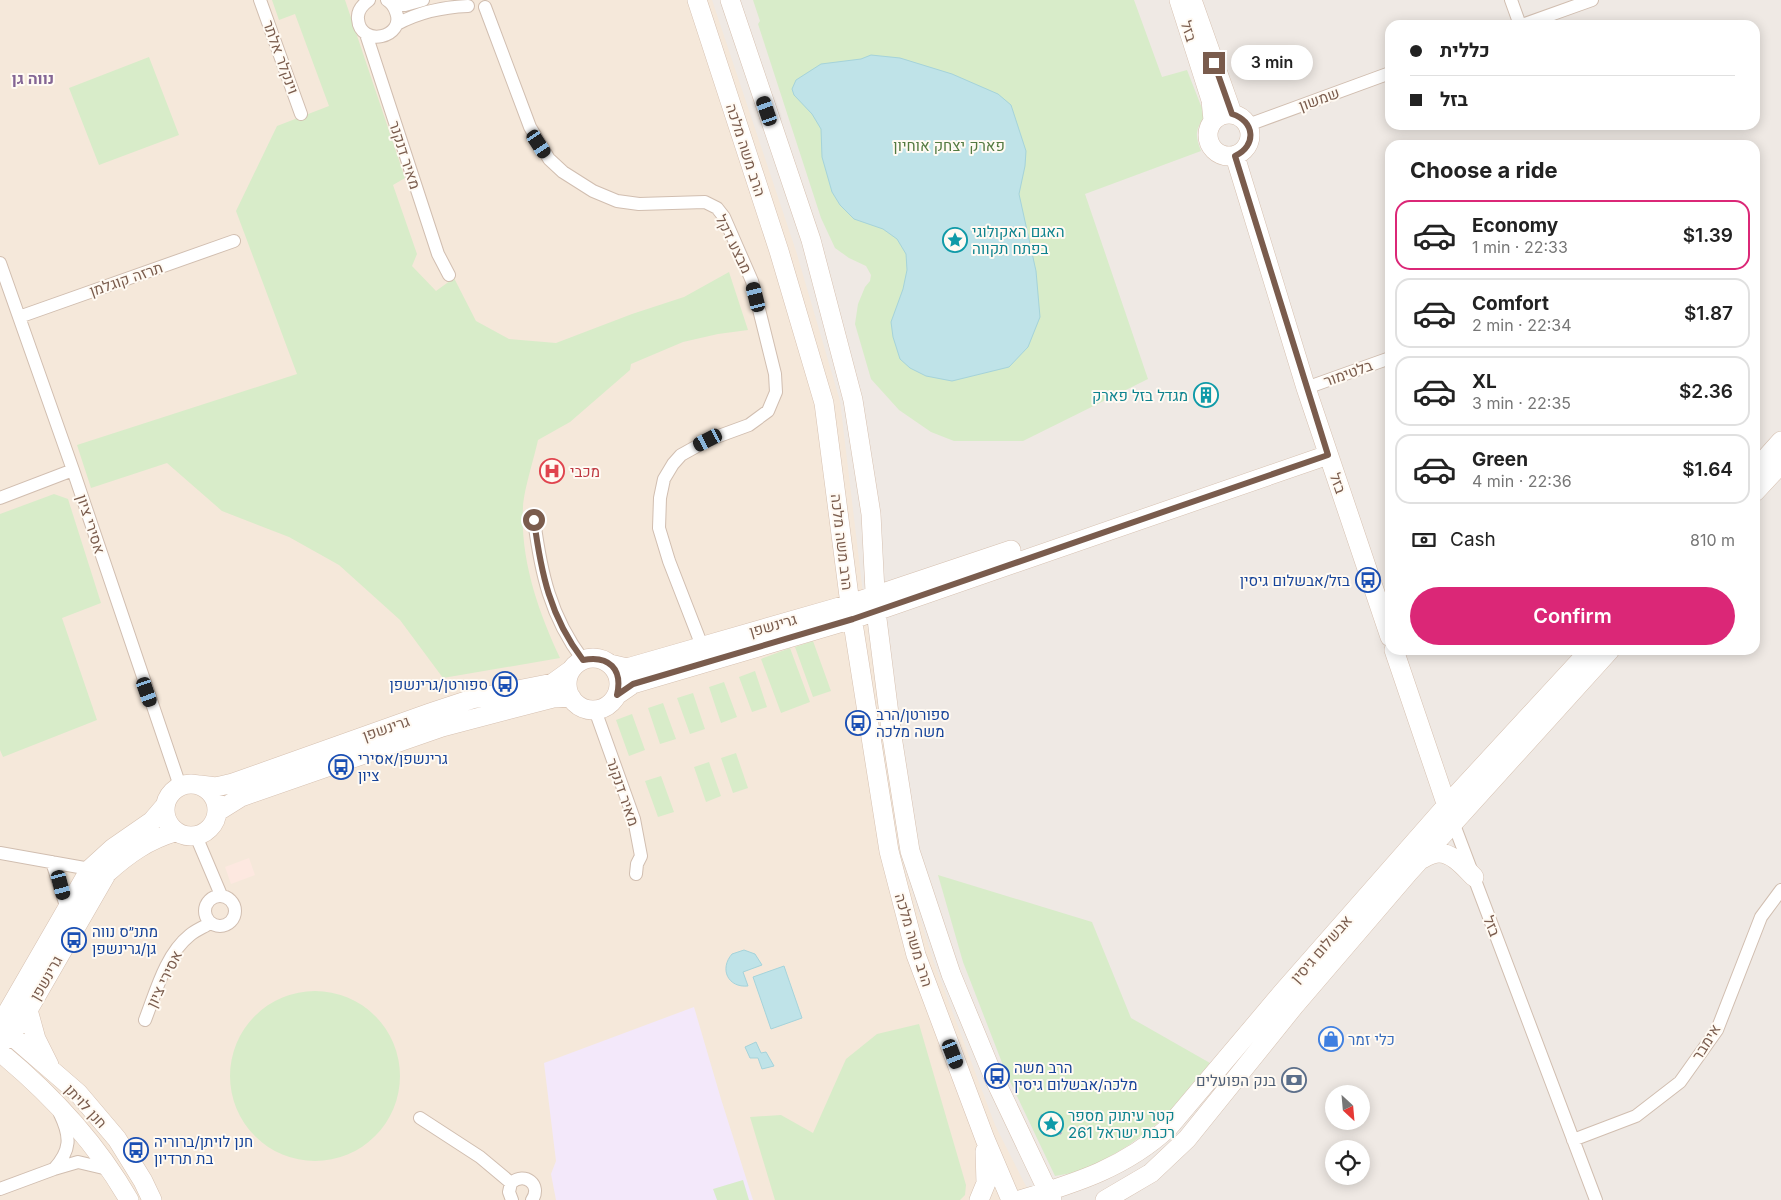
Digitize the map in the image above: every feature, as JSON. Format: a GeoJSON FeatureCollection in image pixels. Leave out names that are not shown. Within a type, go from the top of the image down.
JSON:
{"type":"FeatureCollection","features":[{"type":"Feature","properties":{"kind":"street","name":"וינקלר אלתר"},"geometry":{"type":"LineString","coordinates":[[260,0],[301,114]]}},
{"type":"Feature","properties":{"kind":"street"},"geometry":{"type":"LineString","coordinates":[[390,3],[405,5],[423,0]]}},
{"type":"Feature","properties":{"kind":"street","name":"הרב משה מלכה"},"geometry":{"type":"LineString","coordinates":[[697,0],[778,251],[824,403],[857,647],[889,851],[896,879],[916,955],[985,1139],[1011,1200]]}},
{"type":"Feature","properties":{"kind":"street","name":"הרב משה מלכה"},"geometry":{"type":"LineString","coordinates":[[730,0],[811,240],[854,400],[871,514],[876,603],[891,730],[910,851],[951,974],[994,1078],[1049,1196]]}},
{"type":"Feature","properties":{"kind":"street","name":"בזל"},"geometry":{"type":"LineString","coordinates":[[1179,0],[1211,100],[1213,120]]}},
{"type":"Feature","properties":{"kind":"street","name":"בזל"},"geometry":{"type":"LineString","coordinates":[[1192,0],[1232,114]]}},
{"type":"Feature","properties":{"kind":"street"},"geometry":{"type":"LineString","coordinates":[[1511,0],[1519,20]]}},
{"type":"Feature","properties":{"kind":"street"},"geometry":{"type":"LineString","coordinates":[[1535,20],[1592,0]]}},
{"type":"Feature","properties":{"kind":"street","name":"מאיר דנקנר"},"geometry":{"type":"LineString","coordinates":[[364,2],[358,17],[361,29],[366,34],[438,254],[449,275]]}},
{"type":"Feature","properties":{"kind":"street"},"geometry":{"type":"LineString","coordinates":[[366,34],[381,38],[391,33],[397,24],[398,15],[390,3]]}},
{"type":"Feature","properties":{"kind":"street"},"geometry":{"type":"LineString","coordinates":[[397,24],[409,18],[446,7],[465,3],[479,9],[489,4]]}},
{"type":"Feature","properties":{"kind":"street","name":"מבצע דקל"},"geometry":{"type":"LineString","coordinates":[[489,4],[530,126],[549,159],[563,172],[593,191],[617,201],[639,204],[705,202],[716,208],[724,217],[752,281],[775,374],[776,392],[768,411],[749,425],[708,440],[681,455],[664,479],[660,498],[659,528],[668,561],[702,646]]}},
{"type":"Feature","properties":{"kind":"street","name":"שמשון"},"geometry":{"type":"LineString","coordinates":[[1248,125],[1385,75]]}},
{"type":"Feature","properties":{"kind":"street"},"geometry":{"type":"LineString","coordinates":[[1232,114],[1239,116],[1248,125],[1251,131],[1249,143],[1241,153],[1235,156],[1222,155],[1211,147],[1208,134],[1209,127],[1213,120],[1219,116],[1232,114]]}},
{"type":"Feature","properties":{"kind":"street","name":"בזל"},"geometry":{"type":"LineString","coordinates":[[1235,156],[1306,388],[1385,622]]}},
{"type":"Feature","properties":{"kind":"street","name":"תרזה קוגלמן"},"geometry":{"type":"LineString","coordinates":[[19,317],[234,241]]}},
{"type":"Feature","properties":{"kind":"street","name":"אסירי ציון"},"geometry":{"type":"LineString","coordinates":[[0,263],[73,470],[180,786]]}},
{"type":"Feature","properties":{"kind":"street","name":"בלטימור"},"geometry":{"type":"LineString","coordinates":[[1306,388],[1385,360]]}},
{"type":"Feature","properties":{"kind":"street"},"geometry":{"type":"LineString","coordinates":[[1760,464],[1781,441]]}},
{"type":"Feature","properties":{"kind":"street","name":"גרינשפן"},"geometry":{"type":"LineString","coordinates":[[617,695],[633,684],[852,612],[1327,450]]}},
{"type":"Feature","properties":{"kind":"street"},"geometry":{"type":"LineString","coordinates":[[1760,487],[1781,464]]}},
{"type":"Feature","properties":{"kind":"street"},"geometry":{"type":"LineString","coordinates":[[0,498],[73,470]]}},
{"type":"Feature","properties":{"kind":"street"},"geometry":{"type":"LineString","coordinates":[[534,520],[539,561],[546,589],[569,641],[577,665]]}},
{"type":"Feature","properties":{"kind":"street"},"geometry":{"type":"LineString","coordinates":[[874,570],[876,577],[881,583],[898,596],[882,624],[880,637]]}},
{"type":"Feature","properties":{"kind":"street"},"geometry":{"type":"LineString","coordinates":[[846,574],[838,595],[824,620],[847,636],[857,647]]}},
{"type":"Feature","properties":{"kind":"street","name":"גרינשפן"},"geometry":{"type":"LineString","coordinates":[[610,664],[627,668],[702,646],[824,620]]}},
{"type":"Feature","properties":{"kind":"street","name":"בזל"},"geometry":{"type":"LineString","coordinates":[[1396,655],[1450,814],[1596,1200]]}},
{"type":"Feature","properties":{"kind":"street","name":"אבשלום גיסין"},"geometry":{"type":"LineString","coordinates":[[1105,1200],[1150,1173],[1187,1138],[1295,1004],[1420,860],[1472,778],[1585,655]]}},
{"type":"Feature","properties":{"kind":"street","name":"אבשלום גיסין"},"geometry":{"type":"LineString","coordinates":[[1020,1200],[1049,1196],[1134,1156],[1152,1143],[1168,1128],[1282,993],[1450,814],[1605,655]]}},
{"type":"Feature","properties":{"kind":"street"},"geometry":{"type":"LineString","coordinates":[[594,658],[603,659],[610,664],[617,672],[619,684],[617,695],[612,702],[595,710],[586,709],[577,704],[571,697],[567,684],[577,665],[594,658]]}},
{"type":"Feature","properties":{"kind":"street","name":"גרינשפן"},"geometry":{"type":"LineString","coordinates":[[200,785],[216,787],[233,784],[430,712],[472,700],[553,682],[577,665]]}},
{"type":"Feature","properties":{"kind":"street","name":"גרינשפן"},"geometry":{"type":"LineString","coordinates":[[217,812],[241,797],[442,727],[553,698],[571,697]]}},
{"type":"Feature","properties":{"kind":"street","name":"מאיר דנקנר"},"geometry":{"type":"LineString","coordinates":[[595,710],[634,819],[641,856],[637,864],[636,874]]}},
{"type":"Feature","properties":{"kind":"street"},"geometry":{"type":"LineString","coordinates":[[1433,764],[1442,774],[1453,780],[1458,781],[1472,778]]}},
{"type":"Feature","properties":{"kind":"street"},"geometry":{"type":"LineString","coordinates":[[200,785],[214,797],[217,804],[217,812],[211,827],[205,833],[196,836],[184,836],[175,832],[169,825],[165,817],[164,807],[172,791],[180,786],[200,785]]}},
{"type":"Feature","properties":{"kind":"street","name":"גרינשפן"},"geometry":{"type":"LineString","coordinates":[[3,1033],[15,1004],[90,869],[113,848],[152,821],[164,807]]}},
{"type":"Feature","properties":{"kind":"street","name":"גרינשפן"},"geometry":{"type":"LineString","coordinates":[[15,1004],[107,873],[126,855],[147,842],[175,832]]}},
{"type":"Feature","properties":{"kind":"street","name":"אסירי ציון"},"geometry":{"type":"LineString","coordinates":[[145,1020],[175,950],[190,935],[210,923],[222,926],[232,922],[234,917],[235,906],[229,898],[221,895],[196,836]]}},
{"type":"Feature","properties":{"kind":"street"},"geometry":{"type":"LineString","coordinates":[[0,853],[90,869]]}},
{"type":"Feature","properties":{"kind":"street"},"geometry":{"type":"LineString","coordinates":[[1420,860],[1439,853],[1446,854],[1463,865],[1474,877]]}},
{"type":"Feature","properties":{"kind":"street"},"geometry":{"type":"LineString","coordinates":[[52,862],[67,909]]}},
{"type":"Feature","properties":{"kind":"street","name":"אימבר"},"geometry":{"type":"LineString","coordinates":[[1573,1140],[1636,1116],[1680,1082],[1717,1030],[1761,917],[1781,890]]}},
{"type":"Feature","properties":{"kind":"street"},"geometry":{"type":"LineString","coordinates":[[210,923],[205,914],[206,903],[211,898],[221,895]]}},
{"type":"Feature","properties":{"kind":"street"},"geometry":{"type":"LineString","coordinates":[[15,1004],[36,1039],[53,1073]]}},
{"type":"Feature","properties":{"kind":"street","name":"חנן לויתן"},"geometry":{"type":"LineString","coordinates":[[3,1033],[78,1093],[117,1139],[143,1181],[152,1200]]}},
{"type":"Feature","properties":{"kind":"street","name":"חנן לויתן"},"geometry":{"type":"LineString","coordinates":[[0,1052],[34,1080],[95,1147],[112,1170],[129,1200]]}},
{"type":"Feature","properties":{"kind":"street"},"geometry":{"type":"LineString","coordinates":[[53,1100],[67,1128],[68,1142],[64,1157],[54,1169]]}},
{"type":"Feature","properties":{"kind":"street"},"geometry":{"type":"LineString","coordinates":[[420,1118],[480,1157],[511,1183]]}},
{"type":"Feature","properties":{"kind":"street"},"geometry":{"type":"LineString","coordinates":[[979,1200],[986,1183],[985,1139]]}},
{"type":"Feature","properties":{"kind":"street"},"geometry":{"type":"LineString","coordinates":[[0,1189],[78,1162],[112,1170]]}},
{"type":"Feature","properties":{"kind":"street"},"geometry":{"type":"LineString","coordinates":[[512,1200],[509,1192],[511,1183],[519,1178],[532,1182],[536,1190],[532,1200]]}},
{"type":"Feature","properties":{"kind":"shaded area"},"geometry":{"type":"Polygon","coordinates":[[[0,0],[1781,0],[1781,1200],[0,1200],[0,0]]]}},
{"type":"Feature","properties":{"kind":"shaded area"},"geometry":{"type":"Polygon","coordinates":[[[712,0],[1781,0],[1781,1200],[1033,1200],[995,1125],[933,960],[900,853],[865,610],[840,401],[796,251],[712,0]]]}},
{"type":"Feature","properties":{"kind":"shaded area"},"geometry":{"type":"Polygon","coordinates":[[[249,858],[255,875],[231,884],[225,867],[249,858]]]}},
{"type":"Feature","properties":{"kind":"shaded area"},"geometry":{"type":"Polygon","coordinates":[[[694,1007],[753,1200],[556,1200],[551,1174],[556,1161],[544,1063],[694,1007]]]}},
{"type":"Feature","properties":{"kind":"green space"},"geometry":{"type":"Polygon","coordinates":[[[272,0],[345,0],[405,178],[393,185],[417,254],[412,266],[436,291],[454,278],[476,321],[509,339],[556,343],[632,314],[684,297],[729,272],[748,330],[718,334],[683,342],[631,364],[630,370],[570,422],[538,440],[523,507],[524,546],[538,603],[560,658],[443,678],[400,620],[339,565],[289,537],[222,511],[167,463],[91,488],[77,445],[297,374],[236,211],[277,126],[329,106],[295,14],[279,20],[272,0]]]}},
{"type":"Feature","properties":{"kind":"green space","name":"פארק יצחק אוחיון"},"geometry":{"type":"Polygon","coordinates":[[[753,0],[1134,0],[1162,77],[1187,70],[1205,116],[1199,125],[1197,133],[1201,151],[1085,194],[1148,379],[1023,441],[954,441],[931,432],[899,410],[871,379],[855,324],[858,304],[865,287],[870,281],[871,275],[866,266],[849,258],[835,248],[821,218],[758,24],[760,21],[753,0]]]}},
{"type":"Feature","properties":{"kind":"green space"},"geometry":{"type":"Polygon","coordinates":[[[149,57],[179,135],[99,165],[69,88],[149,57]]]}},
{"type":"Feature","properties":{"kind":"green space"},"geometry":{"type":"Polygon","coordinates":[[[54,494],[68,499],[101,603],[62,618],[97,720],[3,757],[0,750],[0,514],[54,494]]]}},
{"type":"Feature","properties":{"kind":"green space"},"geometry":{"type":"Polygon","coordinates":[[[813,641],[831,691],[813,697],[795,647],[813,641]]]}},
{"type":"Feature","properties":{"kind":"green space"},"geometry":{"type":"Polygon","coordinates":[[[790,648],[810,702],[781,713],[761,659],[790,648]]]}},
{"type":"Feature","properties":{"kind":"green space"},"geometry":{"type":"Polygon","coordinates":[[[755,671],[767,707],[752,712],[739,677],[755,671]]]}},
{"type":"Feature","properties":{"kind":"green space"},"geometry":{"type":"Polygon","coordinates":[[[724,682],[737,717],[721,723],[709,687],[724,682]]]}},
{"type":"Feature","properties":{"kind":"green space"},"geometry":{"type":"Polygon","coordinates":[[[693,693],[705,729],[690,734],[677,698],[693,693]]]}},
{"type":"Feature","properties":{"kind":"green space"},"geometry":{"type":"Polygon","coordinates":[[[663,703],[676,739],[660,744],[648,708],[663,703]]]}},
{"type":"Feature","properties":{"kind":"green space"},"geometry":{"type":"Polygon","coordinates":[[[632,714],[645,750],[629,756],[616,720],[632,714]]]}},
{"type":"Feature","properties":{"kind":"green space"},"geometry":{"type":"Polygon","coordinates":[[[736,753],[748,788],[733,793],[721,758],[736,753]]]}},
{"type":"Feature","properties":{"kind":"green space"},"geometry":{"type":"Polygon","coordinates":[[[709,762],[721,796],[706,802],[694,767],[709,762]]]}},
{"type":"Feature","properties":{"kind":"green space"},"geometry":{"type":"Polygon","coordinates":[[[661,776],[674,812],[658,817],[645,781],[661,776]]]}},
{"type":"Feature","properties":{"kind":"green space"},"geometry":{"type":"Polygon","coordinates":[[[938,875],[1092,922],[1131,1018],[1210,1063],[1162,1120],[1129,1145],[1088,1170],[1055,1176],[1006,1073],[963,962],[938,875]]]}},
{"type":"Feature","properties":{"kind":"green space"},"geometry":{"type":"Polygon","coordinates":[[[315,991],[340,995],[355,1001],[375,1016],[390,1036],[398,1059],[400,1076],[396,1101],[390,1116],[375,1136],[355,1151],[332,1159],[315,1161],[290,1157],[275,1151],[255,1136],[240,1116],[232,1093],[230,1076],[234,1051],[240,1036],[255,1016],[275,1001],[298,993],[315,991]]]}},
{"type":"Feature","properties":{"kind":"green space"},"geometry":{"type":"Polygon","coordinates":[[[919,1024],[966,1185],[965,1195],[960,1200],[775,1200],[750,1117],[781,1115],[813,1133],[846,1059],[877,1034],[919,1024]]]}},
{"type":"Feature","properties":{"kind":"green space"},"geometry":{"type":"Polygon","coordinates":[[[743,1180],[749,1200],[717,1200],[713,1189],[743,1180]]]}},
{"type":"Feature","properties":{"kind":"water"},"geometry":{"type":"Polygon","coordinates":[[[871,55],[900,58],[952,74],[998,94],[1011,105],[1026,151],[1019,194],[1036,271],[1040,317],[1028,347],[1009,367],[952,381],[926,376],[910,368],[900,359],[893,337],[891,322],[903,289],[907,270],[906,254],[897,239],[883,229],[854,219],[840,205],[832,192],[822,157],[821,129],[812,114],[794,95],[792,89],[796,80],[821,64],[861,59],[871,55]]]}},
{"type":"Feature","properties":{"kind":"water"},"geometry":{"type":"Polygon","coordinates":[[[744,950],[755,954],[762,965],[743,972],[748,986],[735,984],[731,981],[726,971],[728,960],[732,954],[744,950]]]}},
{"type":"Feature","properties":{"kind":"water"},"geometry":{"type":"Polygon","coordinates":[[[784,966],[802,1018],[771,1029],[753,977],[784,966]]]}},
{"type":"Feature","properties":{"kind":"water"},"geometry":{"type":"Polygon","coordinates":[[[756,1042],[761,1053],[766,1052],[774,1066],[762,1069],[758,1058],[750,1058],[745,1047],[756,1042]]]}},
{"type":"Feature","properties":{"kind":"railway"},"geometry":{"type":"LineString","coordinates":[[1041,1115],[1061,1134]]}},
{"type":"Feature","properties":{"kind":"place","name":"האגם האקולוגי בפתח תקווה"},"geometry":{"type":"Point","coordinates":[955,240]}},
{"type":"Feature","properties":{"kind":"place","name":"מגדל בזל פארק"},"geometry":{"type":"Point","coordinates":[1206,395]}},
{"type":"Feature","properties":{"kind":"place","name":"מכבי"},"geometry":{"type":"Point","coordinates":[552,471]}},
{"type":"Feature","properties":{"kind":"place","name":"בזל/אבשלום גיסין"},"geometry":{"type":"Point","coordinates":[1368,580]}},
{"type":"Feature","properties":{"kind":"place","name":"ספורטן/גרינשפן"},"geometry":{"type":"Point","coordinates":[505,684]}},
{"type":"Feature","properties":{"kind":"place","name":"ספורטן/הרב משה מלכה"},"geometry":{"type":"Point","coordinates":[858,723]}},
{"type":"Feature","properties":{"kind":"place","name":"גרינשפן/אסירי ציון"},"geometry":{"type":"Point","coordinates":[341,767]}},
{"type":"Feature","properties":{"kind":"place","name":"מתנ״ס נווה גן/גרינשפן"},"geometry":{"type":"Point","coordinates":[74,940]}},
{"type":"Feature","properties":{"kind":"place","name":"כלי זמר"},"geometry":{"type":"Point","coordinates":[1331,1039]}},
{"type":"Feature","properties":{"kind":"place","name":"הרב משה מלכה/אבשלום גיסין"},"geometry":{"type":"Point","coordinates":[997,1076]}},
{"type":"Feature","properties":{"kind":"place","name":"בנק הפועלים"},"geometry":{"type":"Point","coordinates":[1294,1080]}},
{"type":"Feature","properties":{"kind":"place","name":"קטר עיתוק מספר 261 רכבת ישראל"},"geometry":{"type":"Point","coordinates":[1051,1124]}},
{"type":"Feature","properties":{"kind":"place","name":"חנן לויתן/ברוריה בת תרדיון"},"geometry":{"type":"Point","coordinates":[136,1150]}},
{"type":"Feature","properties":{"kind":"district","name":"נווה גן"},"geometry":{"type":"Point","coordinates":[33,78]}},
{"type":"Feature","properties":{"kind":"route"},"geometry":{"type":"LineString","coordinates":[[534,520],[539,561],[546,589],[556,615],[569,641],[583,660],[603,659],[617,672],[619,684],[617,695],[633,684],[826,628],[1328,455],[1235,156],[1246,149],[1251,137],[1251,131],[1244,119],[1232,114],[1214,63]]}}]}
